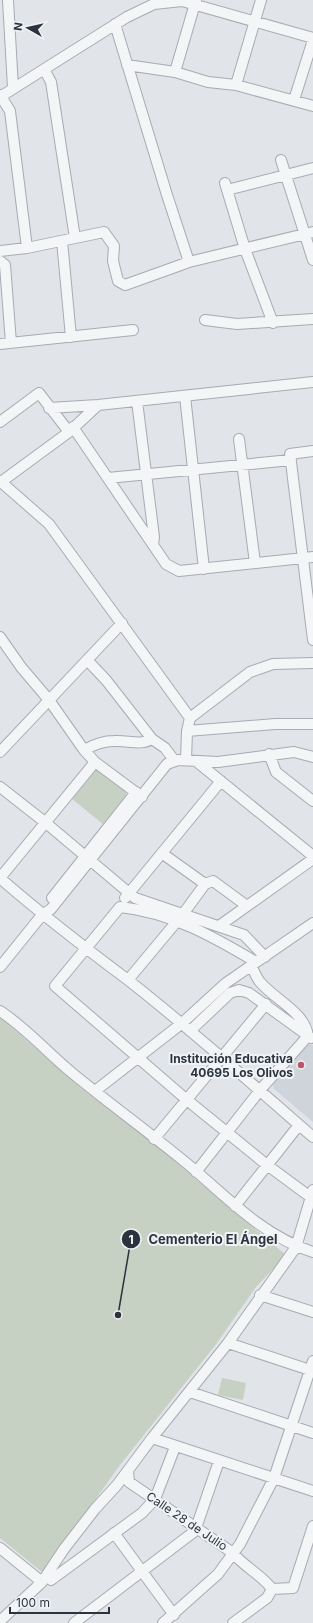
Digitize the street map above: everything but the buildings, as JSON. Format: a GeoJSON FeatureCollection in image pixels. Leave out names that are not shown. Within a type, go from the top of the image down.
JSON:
{"type":"FeatureCollection","features":[{"type":"Feature","properties":{"kind":"street"},"geometry":{"type":"LineString","coordinates":[[8,0],[14,88]]}},
{"type":"Feature","properties":{"kind":"street"},"geometry":{"type":"LineString","coordinates":[[236,85],[261,0]]}},
{"type":"Feature","properties":{"kind":"street"},"geometry":{"type":"LineString","coordinates":[[27,248],[10,112],[0,96],[115,24],[154,4],[182,1],[196,2],[313,39],[294,100]]}},
{"type":"Feature","properties":{"kind":"street"},"geometry":{"type":"LineString","coordinates":[[175,72],[196,2]]}},
{"type":"Feature","properties":{"kind":"street"},"geometry":{"type":"LineString","coordinates":[[115,24],[189,262]]}},
{"type":"Feature","properties":{"kind":"street"},"geometry":{"type":"LineString","coordinates":[[127,64],[175,72],[208,82],[236,85],[313,106]]}},
{"type":"Feature","properties":{"kind":"street"},"geometry":{"type":"LineString","coordinates":[[44,69],[51,82],[75,238]]}},
{"type":"Feature","properties":{"kind":"street"},"geometry":{"type":"LineString","coordinates":[[281,160],[309,233],[313,260]]}},
{"type":"Feature","properties":{"kind":"street"},"geometry":{"type":"LineString","coordinates":[[273,322],[245,249],[226,187],[286,176],[313,168]]}},
{"type":"Feature","properties":{"kind":"street"},"geometry":{"type":"LineString","coordinates":[[0,251],[27,248],[104,232],[114,246],[113,261],[118,281],[125,285],[189,262],[309,233]]}},
{"type":"Feature","properties":{"kind":"street"},"geometry":{"type":"LineString","coordinates":[[62,240],[72,337]]}},
{"type":"Feature","properties":{"kind":"street"},"geometry":{"type":"LineString","coordinates":[[0,261],[5,265],[12,343]]}},
{"type":"Feature","properties":{"kind":"street"},"geometry":{"type":"LineString","coordinates":[[205,320],[237,324],[313,320]]}},
{"type":"Feature","properties":{"kind":"street"},"geometry":{"type":"LineString","coordinates":[[0,344],[133,330]]}},
{"type":"Feature","properties":{"kind":"street"},"geometry":{"type":"LineString","coordinates":[[49,408],[98,405],[313,382]]}},
{"type":"Feature","properties":{"kind":"street"},"geometry":{"type":"LineString","coordinates":[[0,422],[39,393],[49,408],[71,429],[108,478],[166,564],[179,571],[308,558]]}},
{"type":"Feature","properties":{"kind":"street"},"geometry":{"type":"LineString","coordinates":[[185,396],[204,568]]}},
{"type":"Feature","properties":{"kind":"street"},"geometry":{"type":"LineString","coordinates":[[137,401],[154,537],[153,545]]}},
{"type":"Feature","properties":{"kind":"street"},"geometry":{"type":"LineString","coordinates":[[98,405],[71,429],[1,482],[49,524],[190,718]]}},
{"type":"Feature","properties":{"kind":"street"},"geometry":{"type":"LineString","coordinates":[[239,438],[255,563]]}},
{"type":"Feature","properties":{"kind":"street"},"geometry":{"type":"LineString","coordinates":[[313,450],[290,454],[308,558],[313,640]]}},
{"type":"Feature","properties":{"kind":"street"},"geometry":{"type":"LineString","coordinates":[[108,478],[291,460]]}},
{"type":"Feature","properties":{"kind":"street"},"geometry":{"type":"LineString","coordinates":[[0,752],[122,623]]}},
{"type":"Feature","properties":{"kind":"street"},"geometry":{"type":"LineString","coordinates":[[0,637],[21,667],[49,700],[84,750],[96,762],[139,794]]}},
{"type":"Feature","properties":{"kind":"street"},"geometry":{"type":"LineString","coordinates":[[86,660],[106,680],[152,739],[165,748],[174,760]]}},
{"type":"Feature","properties":{"kind":"street"},"geometry":{"type":"LineString","coordinates":[[219,926],[313,858],[221,781],[191,760],[187,731],[190,718],[250,672],[273,664],[313,663]]}},
{"type":"Feature","properties":{"kind":"street"},"geometry":{"type":"LineString","coordinates":[[187,731],[274,724],[313,724]]}},
{"type":"Feature","properties":{"kind":"street"},"geometry":{"type":"LineString","coordinates":[[84,750],[101,743],[114,740],[144,743],[152,739]]}},
{"type":"Feature","properties":{"kind":"street"},"geometry":{"type":"LineString","coordinates":[[0,967],[44,910],[51,909],[87,858],[139,794],[174,760],[218,762],[294,752],[313,757]]}},
{"type":"Feature","properties":{"kind":"street"},"geometry":{"type":"LineString","coordinates":[[270,754],[276,772],[313,801]]}},
{"type":"Feature","properties":{"kind":"street"},"geometry":{"type":"LineString","coordinates":[[96,762],[0,878],[44,910],[86,949],[128,980],[190,1031],[260,1089],[313,1137]]}},
{"type":"Feature","properties":{"kind":"street"},"geometry":{"type":"LineString","coordinates":[[127,895],[163,854],[221,781]]}},
{"type":"Feature","properties":{"kind":"street"},"geometry":{"type":"LineString","coordinates":[[2,792],[46,823],[127,895],[181,917],[218,940],[259,961]]}},
{"type":"Feature","properties":{"kind":"street"},"geometry":{"type":"LineString","coordinates":[[163,854],[205,884]]}},
{"type":"Feature","properties":{"kind":"street"},"geometry":{"type":"LineString","coordinates":[[128,980],[181,917],[205,884],[213,881],[247,906]]}},
{"type":"Feature","properties":{"kind":"street"},"geometry":{"type":"LineString","coordinates":[[47,1581],[64,1549],[128,1471],[152,1438],[228,1343],[260,1295],[296,1247],[312,1196],[267,1165],[187,1100],[138,1056],[55,986],[120,907],[181,917],[219,926],[244,935],[259,961],[260,983],[307,1027],[311,1038]]}},
{"type":"Feature","properties":{"kind":"street"},"geometry":{"type":"LineString","coordinates":[[95,1091],[181,1024],[226,983],[308,931],[313,923]]}},
{"type":"Feature","properties":{"kind":"street"},"geometry":{"type":"LineString","coordinates":[[190,1031],[230,993],[239,990],[249,993],[266,1004],[311,1038]]}},
{"type":"Feature","properties":{"kind":"street"},"geometry":{"type":"LineString","coordinates":[[154,1139],[266,1004]]}},
{"type":"Feature","properties":{"kind":"street"},"geometry":{"type":"LineString","coordinates":[[0,1010],[95,1091],[196,1172],[235,1206],[296,1247],[313,1252]]}},
{"type":"Feature","properties":{"kind":"street"},"geometry":{"type":"LineString","coordinates":[[196,1172],[260,1089],[311,1038]]}},
{"type":"Feature","properties":{"kind":"street"},"geometry":{"type":"LineString","coordinates":[[235,1206],[299,1125]]}},
{"type":"Feature","properties":{"kind":"street"},"geometry":{"type":"LineString","coordinates":[[260,1295],[313,1312]]}},
{"type":"Feature","properties":{"kind":"street"},"geometry":{"type":"LineString","coordinates":[[163,1623],[176,1619],[218,1574],[240,1544],[274,1478],[312,1367],[228,1343]]}},
{"type":"Feature","properties":{"kind":"street"},"geometry":{"type":"LineString","coordinates":[[190,1392],[313,1433]]}},
{"type":"Feature","properties":{"kind":"street"},"geometry":{"type":"LineString","coordinates":[[152,1438],[313,1491]]}},
{"type":"Feature","properties":{"kind":"street"},"geometry":{"type":"LineString","coordinates":[[0,1621],[47,1581],[142,1513],[155,1499],[176,1447]]}},
{"type":"Feature","properties":{"kind":"street"},"geometry":{"type":"LineString","coordinates":[[74,1623],[195,1531],[195,1526],[219,1461]]}},
{"type":"Feature","properties":{"kind":"street","name":"Calle 28 de Julio"},"geometry":{"type":"LineString","coordinates":[[128,1471],[129,1482],[233,1553],[239,1561],[268,1582],[272,1589]]}},
{"type":"Feature","properties":{"kind":"street"},"geometry":{"type":"LineString","coordinates":[[234,1623],[267,1598],[272,1589],[293,1588],[313,1526]]}},
{"type":"Feature","properties":{"kind":"street"},"geometry":{"type":"LineString","coordinates":[[114,1533],[176,1619]]}},
{"type":"Feature","properties":{"kind":"street"},"geometry":{"type":"LineString","coordinates":[[2,1552],[47,1581]]}},
{"type":"Feature","properties":{"kind":"shaded area","name":"Institución Educativa 40695 Los Olivos"},"geometry":{"type":"Polygon","coordinates":[[[311,1044],[313,1046],[313,1122],[273,1088],[273,1085],[307,1045],[311,1044]]]}},
{"type":"Feature","properties":{"kind":"green space"},"geometry":{"type":"Polygon","coordinates":[[[97,768],[126,791],[126,795],[103,824],[72,799],[97,768]]]}},
{"type":"Feature","properties":{"kind":"green space"},"geometry":{"type":"Polygon","coordinates":[[[0,1017],[82,1089],[132,1126],[286,1255],[256,1287],[217,1343],[120,1465],[43,1573],[0,1538],[0,1017]]]}},
{"type":"Feature","properties":{"kind":"green space"},"geometry":{"type":"Polygon","coordinates":[[[222,1378],[246,1383],[243,1400],[218,1395],[222,1378]]]}},
{"type":"Feature","properties":{"kind":"place","name":"Institución Educativa 40695 Los Olivos"},"geometry":{"type":"Point","coordinates":[301,1065]}},
{"type":"Feature","properties":{"kind":"place","name":"Cementerio El Ángel"},"geometry":{"type":"Point","coordinates":[118,1315]}}]}
